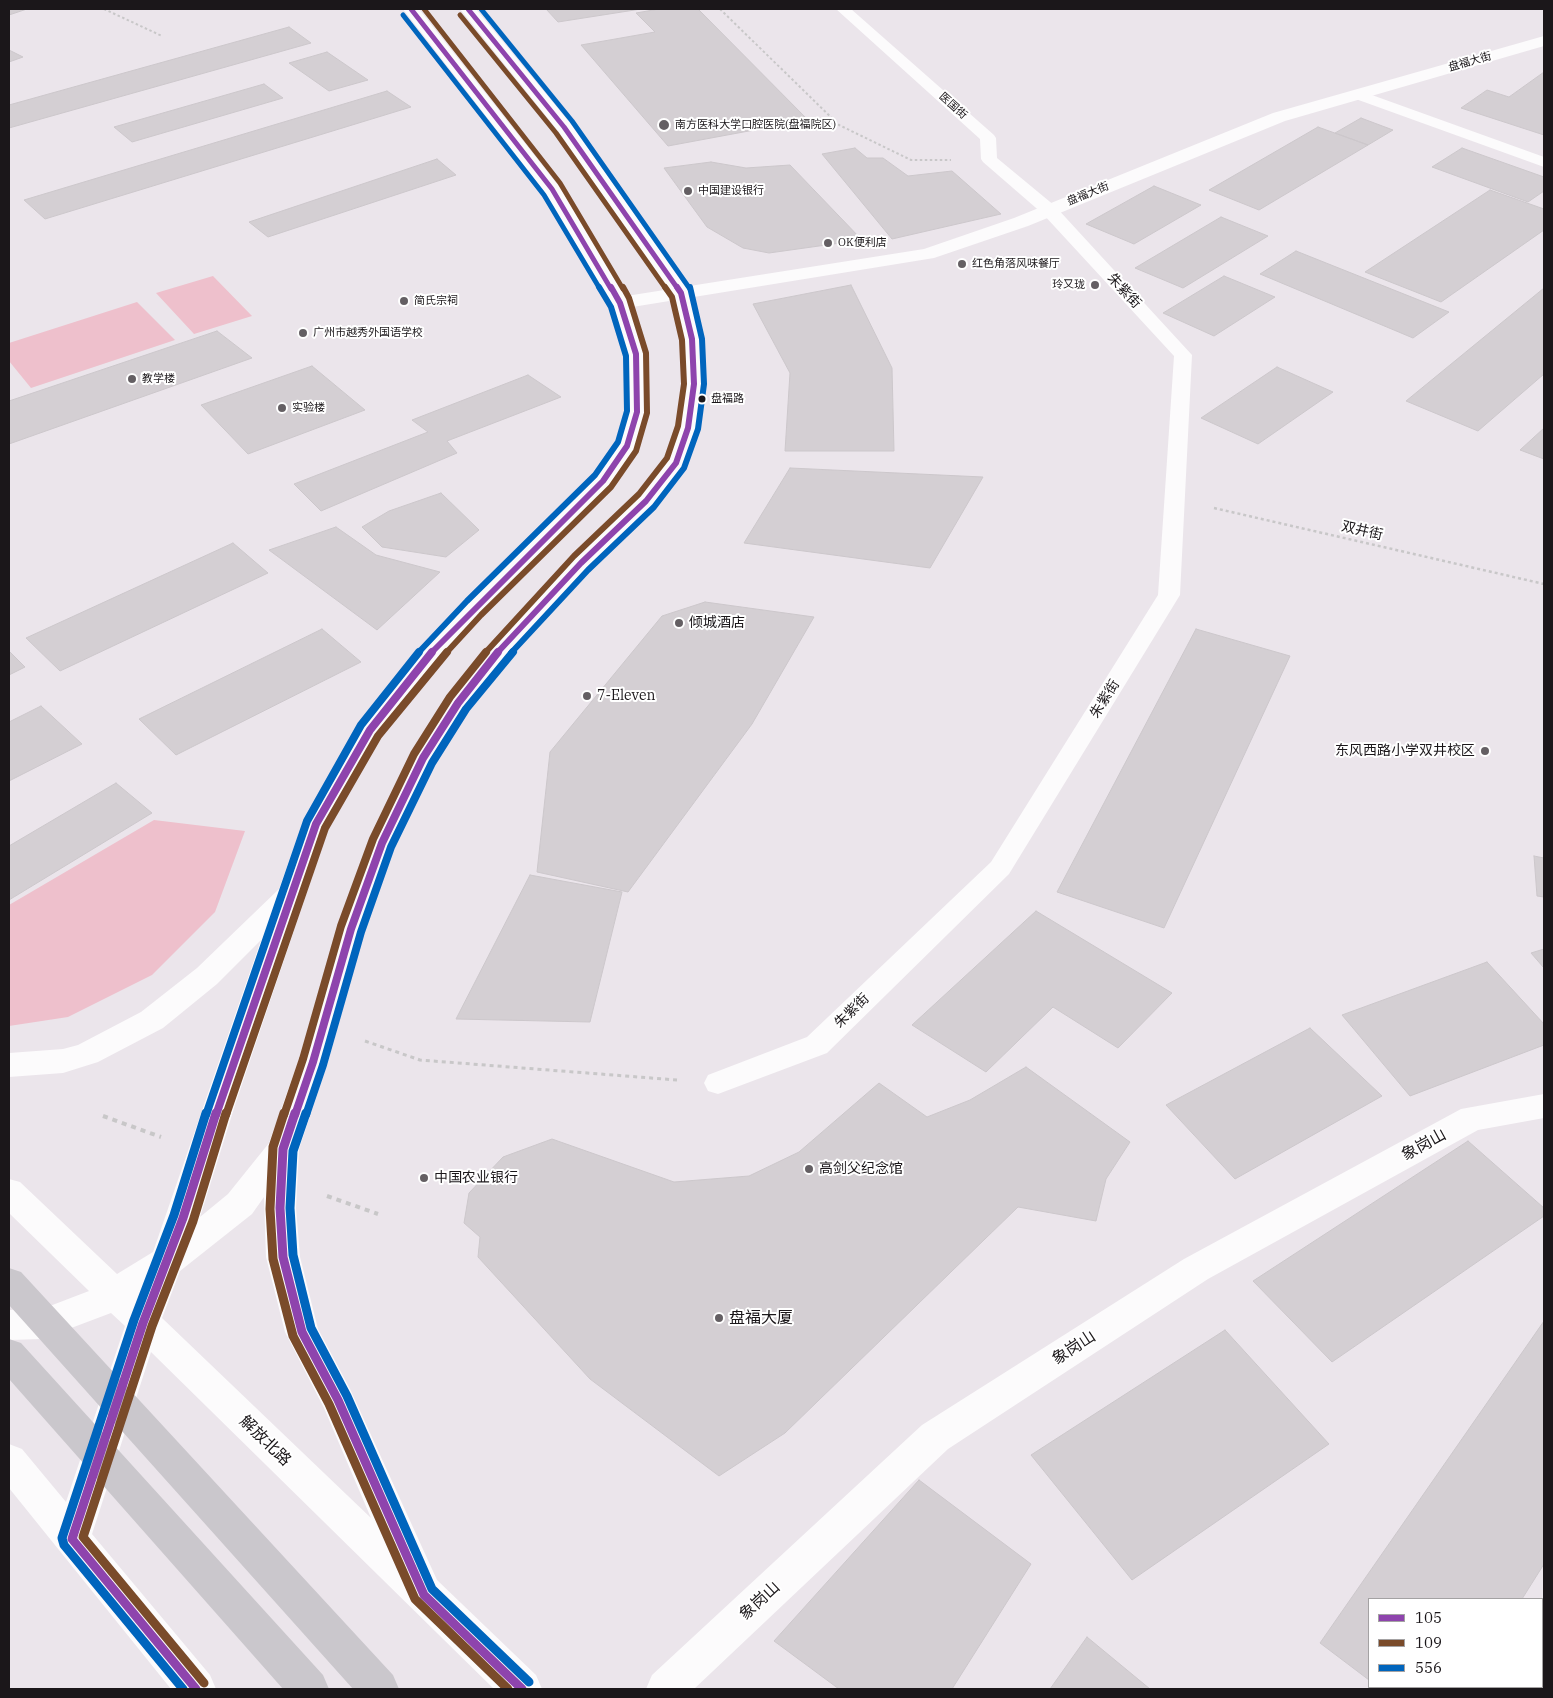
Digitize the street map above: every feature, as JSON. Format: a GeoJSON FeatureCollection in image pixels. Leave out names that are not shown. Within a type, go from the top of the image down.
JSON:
{"type":"FeatureCollection","features":[{"type":"Feature","properties":{"kind":"main road"},"geometry":{"type":"LineString","coordinates":[[72,1539],[143,1323],[167,1261],[316,824],[370,730],[423,662],[474,608],[603,481],[627,446],[637,412],[636,354],[620,303],[552,189],[411,9]]}},
{"type":"Feature","properties":{"kind":"main road"},"geometry":{"type":"LineString","coordinates":[[424,1595],[338,1400],[302,1332],[283,1257],[280,1208],[283,1149],[323,1028],[351,929],[382,843],[423,758],[458,703],[500,650],[581,563],[646,501],[676,463],[688,428],[694,384],[692,340],[681,293],[564,127],[468,9]]}},
{"type":"Feature","properties":{"kind":"main road","name":"盘福大街"},"geometry":{"type":"LineString","coordinates":[[620,303],[927,254],[1049,210],[1279,117],[1544,41]]}},
{"type":"Feature","properties":{"kind":"main road"},"geometry":{"type":"LineString","coordinates":[[9,1065],[63,1061],[87,1054],[152,1020],[207,976],[292,892]]}},
{"type":"Feature","properties":{"kind":"main road","name":"象岗山"},"geometry":{"type":"LineString","coordinates":[[666,1689],[935,1437],[1196,1269],[1472,1118],[1544,1106]]}},
{"type":"Feature","properties":{"kind":"main road"},"geometry":{"type":"LineString","coordinates":[[9,1325],[42,1324],[100,1302],[167,1261],[240,1204],[283,1149]]}},
{"type":"Feature","properties":{"kind":"main road","name":"解放北路"},"geometry":{"type":"LineString","coordinates":[[9,1192],[522,1689]]}},
{"type":"Feature","properties":{"kind":"main road"},"geometry":{"type":"LineString","coordinates":[[9,1282],[379,1689]]}},
{"type":"Feature","properties":{"kind":"main road"},"geometry":{"type":"LineString","coordinates":[[9,1354],[309,1689]]}},
{"type":"Feature","properties":{"kind":"main road"},"geometry":{"type":"LineString","coordinates":[[12,1472],[72,1539],[196,1689]]}},
{"type":"Feature","properties":{"kind":"lane","name":"医国街"},"geometry":{"type":"LineString","coordinates":[[843,9],[988,138],[990,159]]}},
{"type":"Feature","properties":{"kind":"lane"},"geometry":{"type":"LineString","coordinates":[[1358,95],[1544,162]]}},
{"type":"Feature","properties":{"kind":"lane"},"geometry":{"type":"LineString","coordinates":[[990,159],[1049,210]]}},
{"type":"Feature","properties":{"kind":"lane","name":"朱紫街"},"geometry":{"type":"LineString","coordinates":[[718,1083],[817,1046],[1000,868],[1169,595],[1183,355],[1049,210]]}},
{"type":"Feature","properties":{"kind":"path"},"geometry":{"type":"LineString","coordinates":[[104,9],[162,36]]}},
{"type":"Feature","properties":{"kind":"path"},"geometry":{"type":"LineString","coordinates":[[720,9],[839,125],[862,138],[911,160],[990,159]]}},
{"type":"Feature","properties":{"kind":"path","name":"双井街"},"geometry":{"type":"LineString","coordinates":[[1175,499],[1544,584]]}},
{"type":"Feature","properties":{"kind":"path"},"geometry":{"type":"LineString","coordinates":[[323,1028],[420,1060],[718,1083]]}},
{"type":"Feature","properties":{"kind":"shaded area"},"geometry":{"type":"Polygon","coordinates":[[[213,276],[252,316],[194,334],[156,293],[213,276]]]}},
{"type":"Feature","properties":{"kind":"shaded area"},"geometry":{"type":"Polygon","coordinates":[[[137,302],[175,340],[31,388],[9,361],[9,343],[137,302]]]}},
{"type":"Feature","properties":{"kind":"shaded area"},"geometry":{"type":"Polygon","coordinates":[[[154,820],[245,831],[215,912],[152,975],[68,1017],[9,1026],[9,905],[154,820]]]}},
{"type":"Feature","properties":{"kind":"building"},"geometry":{"type":"Polygon","coordinates":[[[9,9],[27,9],[9,15],[9,9]]]}},
{"type":"Feature","properties":{"kind":"building"},"geometry":{"type":"Polygon","coordinates":[[[546,9],[641,9],[558,22],[546,9]]]}},
{"type":"Feature","properties":{"kind":"building"},"geometry":{"type":"Polygon","coordinates":[[[659,9],[698,9],[808,120],[668,146],[581,45],[655,32],[636,13],[659,9]]]}},
{"type":"Feature","properties":{"kind":"building"},"geometry":{"type":"Polygon","coordinates":[[[289,27],[311,43],[9,128],[9,105],[289,27]]]}},
{"type":"Feature","properties":{"kind":"building"},"geometry":{"type":"Polygon","coordinates":[[[9,50],[23,57],[9,62],[9,50]]]}},
{"type":"Feature","properties":{"kind":"building"},"geometry":{"type":"Polygon","coordinates":[[[327,52],[368,80],[329,91],[289,63],[327,52]]]}},
{"type":"Feature","properties":{"kind":"building"},"geometry":{"type":"Polygon","coordinates":[[[1544,72],[1544,135],[1461,108],[1487,90],[1509,97],[1544,72]]]}},
{"type":"Feature","properties":{"kind":"building"},"geometry":{"type":"Polygon","coordinates":[[[264,84],[283,98],[132,142],[114,127],[264,84]]]}},
{"type":"Feature","properties":{"kind":"building"},"geometry":{"type":"Polygon","coordinates":[[[387,91],[411,107],[45,219],[24,200],[387,91]]]}},
{"type":"Feature","properties":{"kind":"building"},"geometry":{"type":"Polygon","coordinates":[[[1361,118],[1393,130],[1368,145],[1335,133],[1361,118]]]}},
{"type":"Feature","properties":{"kind":"building"},"geometry":{"type":"Polygon","coordinates":[[[1318,127],[1368,145],[1259,210],[1209,190],[1318,127]]]}},
{"type":"Feature","properties":{"kind":"building"},"geometry":{"type":"Polygon","coordinates":[[[855,148],[867,158],[883,158],[908,176],[952,171],[1001,214],[892,239],[822,154],[855,148]]]}},
{"type":"Feature","properties":{"kind":"building"},"geometry":{"type":"Polygon","coordinates":[[[1462,148],[1544,177],[1544,191],[1528,202],[1432,167],[1462,148]]]}},
{"type":"Feature","properties":{"kind":"building"},"geometry":{"type":"Polygon","coordinates":[[[437,159],[456,175],[268,237],[249,222],[437,159]]]}},
{"type":"Feature","properties":{"kind":"building"},"geometry":{"type":"Polygon","coordinates":[[[711,162],[746,168],[790,165],[862,240],[769,253],[743,248],[707,227],[664,168],[711,162]]]}},
{"type":"Feature","properties":{"kind":"building"},"geometry":{"type":"Polygon","coordinates":[[[1154,186],[1201,205],[1134,244],[1086,224],[1154,186]]]}},
{"type":"Feature","properties":{"kind":"building"},"geometry":{"type":"Polygon","coordinates":[[[1490,190],[1544,209],[1544,230],[1441,302],[1365,272],[1490,190]]]}},
{"type":"Feature","properties":{"kind":"building"},"geometry":{"type":"Polygon","coordinates":[[[1221,217],[1268,236],[1183,288],[1135,268],[1221,217]]]}},
{"type":"Feature","properties":{"kind":"building"},"geometry":{"type":"Polygon","coordinates":[[[1296,251],[1449,312],[1413,338],[1260,274],[1296,251]]]}},
{"type":"Feature","properties":{"kind":"building"},"geometry":{"type":"Polygon","coordinates":[[[1224,276],[1275,297],[1214,336],[1163,313],[1224,276]]]}},
{"type":"Feature","properties":{"kind":"building"},"geometry":{"type":"Polygon","coordinates":[[[851,285],[892,368],[894,451],[785,451],[790,373],[753,304],[851,285]]]}},
{"type":"Feature","properties":{"kind":"building"},"geometry":{"type":"Polygon","coordinates":[[[1544,288],[1544,374],[1478,431],[1406,401],[1544,288]]]}},
{"type":"Feature","properties":{"kind":"building","name":"教学楼"},"geometry":{"type":"Polygon","coordinates":[[[217,331],[252,358],[9,444],[9,401],[217,331]]]}},
{"type":"Feature","properties":{"kind":"building","name":"实验楼"},"geometry":{"type":"Polygon","coordinates":[[[312,366],[365,410],[248,454],[201,405],[312,366]]]}},
{"type":"Feature","properties":{"kind":"building"},"geometry":{"type":"Polygon","coordinates":[[[1277,367],[1333,392],[1258,444],[1201,418],[1277,367]]]}},
{"type":"Feature","properties":{"kind":"building"},"geometry":{"type":"Polygon","coordinates":[[[528,375],[561,397],[447,441],[457,453],[321,511],[294,484],[428,432],[412,420],[528,375]]]}},
{"type":"Feature","properties":{"kind":"building"},"geometry":{"type":"Polygon","coordinates":[[[1544,428],[1544,459],[1520,450],[1544,428]]]}},
{"type":"Feature","properties":{"kind":"building"},"geometry":{"type":"Polygon","coordinates":[[[790,468],[983,477],[930,568],[744,543],[790,468]]]}},
{"type":"Feature","properties":{"kind":"building"},"geometry":{"type":"Polygon","coordinates":[[[441,493],[479,530],[446,557],[382,547],[362,527],[389,511],[441,493]]]}},
{"type":"Feature","properties":{"kind":"building"},"geometry":{"type":"Polygon","coordinates":[[[336,527],[376,555],[440,572],[377,630],[269,550],[336,527]]]}},
{"type":"Feature","properties":{"kind":"building"},"geometry":{"type":"Polygon","coordinates":[[[233,543],[268,573],[60,671],[26,638],[233,543]]]}},
{"type":"Feature","properties":{"kind":"building"},"geometry":{"type":"Polygon","coordinates":[[[705,602],[814,617],[752,724],[628,892],[537,872],[550,752],[662,616],[705,602]]]}},
{"type":"Feature","properties":{"kind":"building"},"geometry":{"type":"Polygon","coordinates":[[[322,629],[361,662],[176,755],[139,719],[322,629]]]}},
{"type":"Feature","properties":{"kind":"building"},"geometry":{"type":"Polygon","coordinates":[[[1196,629],[1290,656],[1164,928],[1057,892],[1196,629]]]}},
{"type":"Feature","properties":{"kind":"building"},"geometry":{"type":"Polygon","coordinates":[[[9,651],[25,667],[9,675],[9,651]]]}},
{"type":"Feature","properties":{"kind":"building"},"geometry":{"type":"Polygon","coordinates":[[[41,706],[82,744],[9,781],[9,722],[41,706]]]}},
{"type":"Feature","properties":{"kind":"building"},"geometry":{"type":"Polygon","coordinates":[[[116,783],[152,813],[9,900],[9,846],[116,783]]]}},
{"type":"Feature","properties":{"kind":"building"},"geometry":{"type":"Polygon","coordinates":[[[1534,856],[1544,858],[1544,897],[1537,896],[1534,856]]]}},
{"type":"Feature","properties":{"kind":"building"},"geometry":{"type":"Polygon","coordinates":[[[530,875],[622,892],[590,1022],[456,1019],[530,875]]]}},
{"type":"Feature","properties":{"kind":"building"},"geometry":{"type":"Polygon","coordinates":[[[1036,911],[1172,993],[1118,1048],[1053,1007],[986,1072],[912,1025],[1036,911]]]}},
{"type":"Feature","properties":{"kind":"building"},"geometry":{"type":"Polygon","coordinates":[[[1544,949],[1544,968],[1531,953],[1544,949]]]}},
{"type":"Feature","properties":{"kind":"building"},"geometry":{"type":"Polygon","coordinates":[[[1487,962],[1544,1024],[1544,1045],[1410,1096],[1342,1015],[1487,962]]]}},
{"type":"Feature","properties":{"kind":"building"},"geometry":{"type":"Polygon","coordinates":[[[1310,1028],[1382,1096],[1235,1179],[1166,1105],[1310,1028]]]}},
{"type":"Feature","properties":{"kind":"building","name":"盘福大厦"},"geometry":{"type":"Polygon","coordinates":[[[1026,1067],[1130,1142],[1106,1179],[1096,1221],[1018,1207],[785,1433],[719,1476],[590,1379],[478,1257],[480,1237],[464,1223],[469,1193],[503,1157],[552,1139],[674,1182],[749,1176],[799,1152],[879,1083],[927,1117],[970,1100],[1026,1067]]]}},
{"type":"Feature","properties":{"kind":"building"},"geometry":{"type":"Polygon","coordinates":[[[1468,1141],[1544,1208],[1544,1216],[1332,1362],[1253,1281],[1468,1141]]]}},
{"type":"Feature","properties":{"kind":"building"},"geometry":{"type":"Polygon","coordinates":[[[1544,1321],[1544,1564],[1523,1598],[1368,1598],[1368,1679],[1320,1643],[1544,1321]]]}},
{"type":"Feature","properties":{"kind":"building"},"geometry":{"type":"Polygon","coordinates":[[[1225,1330],[1329,1444],[1132,1580],[1031,1455],[1225,1330]]]}},
{"type":"Feature","properties":{"kind":"building"},"geometry":{"type":"Polygon","coordinates":[[[919,1480],[1031,1564],[952,1689],[839,1689],[774,1641],[919,1480]]]}},
{"type":"Feature","properties":{"kind":"building"},"geometry":{"type":"Polygon","coordinates":[[[1087,1637],[1150,1689],[1050,1689],[1087,1637]]]}},
{"type":"Feature","properties":{"kind":"building"},"geometry":{"type":"Polygon","coordinates":[[[1380,1688],[1466,1688],[1465,1689],[1380,1688]]]}},
{"type":"Feature","properties":{"kind":"transit line","name":"105"},"geometry":{"type":"LineString","coordinates":[[196,1689],[72,1539],[143,1323],[183,1218],[219,1105],[316,824],[370,730],[423,662],[474,608],[603,481],[627,446],[637,412],[636,354],[620,303],[552,189],[411,9]]}},
{"type":"Feature","properties":{"kind":"transit line","name":"109"},"geometry":{"type":"LineString","coordinates":[[204,1683],[83,1537],[152,1326],[193,1221],[228,1108],[325,828],[378,736],[431,669],[481,615],[611,487],[636,451],[647,413],[646,353],[629,298],[560,183],[424,9]]}},
{"type":"Feature","properties":{"kind":"transit line","name":"105"},"geometry":{"type":"LineString","coordinates":[[468,9],[564,127],[681,293],[692,339],[694,384],[688,428],[676,463],[646,501],[581,563],[500,650],[458,703],[423,758],[382,843],[351,929],[313,1062],[283,1149],[280,1208],[283,1257],[302,1332],[338,1400],[424,1595],[522,1689]]}},
{"type":"Feature","properties":{"kind":"transit line","name":"556"},"geometry":{"type":"LineString","coordinates":[[481,9],[572,121],[690,288],[702,339],[704,384],[698,429],[684,468],[654,507],[588,570],[508,657],[466,709],[432,763],[391,847],[361,932],[323,1065],[293,1151],[290,1208],[293,1255],[311,1328],[347,1396],[432,1589],[529,1682]]}},
{"type":"Feature","properties":{"kind":"transit line","name":"556"},"geometry":{"type":"LineString","coordinates":[[183,1689],[64,1545],[62,1538],[134,1320],[174,1215],[210,1102],[307,821],[361,725],[415,656],[467,601],[595,475],[618,442],[627,411],[626,356],[611,307],[544,195],[403,15]]}},
{"type":"Feature","properties":{"kind":"transit line","name":"109"},"geometry":{"type":"LineString","coordinates":[[460,15],[556,133],[672,297],[682,340],[684,384],[678,426],[667,458],[639,494],[574,556],[493,643],[450,697],[414,754],[373,839],[341,926],[303,1059],[273,1147],[270,1209],[273,1259],[293,1336],[329,1404],[415,1599],[508,1689]]}},
{"type":"Feature","properties":{"kind":"place","name":"南方医科大学口腔医院(盘福院区)"},"geometry":{"type":"Point","coordinates":[664,125]}},
{"type":"Feature","properties":{"kind":"place","name":"中国建设银行"},"geometry":{"type":"Point","coordinates":[688,191]}},
{"type":"Feature","properties":{"kind":"place","name":"OK便利店"},"geometry":{"type":"Point","coordinates":[828,243]}},
{"type":"Feature","properties":{"kind":"place","name":"红色角落风味餐厅"},"geometry":{"type":"Point","coordinates":[962,264]}},
{"type":"Feature","properties":{"kind":"place","name":"玲又珑"},"geometry":{"type":"Point","coordinates":[1095,285]}},
{"type":"Feature","properties":{"kind":"place","name":"简氏宗祠"},"geometry":{"type":"Point","coordinates":[404,301]}},
{"type":"Feature","properties":{"kind":"place","name":"广州市越秀外国语学校"},"geometry":{"type":"Point","coordinates":[303,333]}},
{"type":"Feature","properties":{"kind":"place","name":"教学楼"},"geometry":{"type":"Point","coordinates":[132,379]}},
{"type":"Feature","properties":{"kind":"place","name":"盘福路"},"geometry":{"type":"Point","coordinates":[702,399]}},
{"type":"Feature","properties":{"kind":"place","name":"实验楼"},"geometry":{"type":"Point","coordinates":[282,408]}},
{"type":"Feature","properties":{"kind":"place","name":"倾城酒店"},"geometry":{"type":"Point","coordinates":[679,623]}},
{"type":"Feature","properties":{"kind":"place","name":"7-Eleven"},"geometry":{"type":"Point","coordinates":[587,696]}},
{"type":"Feature","properties":{"kind":"place","name":"东风西路小学双井校区"},"geometry":{"type":"Point","coordinates":[1485,751]}},
{"type":"Feature","properties":{"kind":"place","name":"高剑父纪念馆"},"geometry":{"type":"Point","coordinates":[809,1169]}},
{"type":"Feature","properties":{"kind":"place","name":"中国农业银行"},"geometry":{"type":"Point","coordinates":[424,1178]}},
{"type":"Feature","properties":{"kind":"place","name":"盘福大厦"},"geometry":{"type":"Point","coordinates":[719,1318]}}]}
